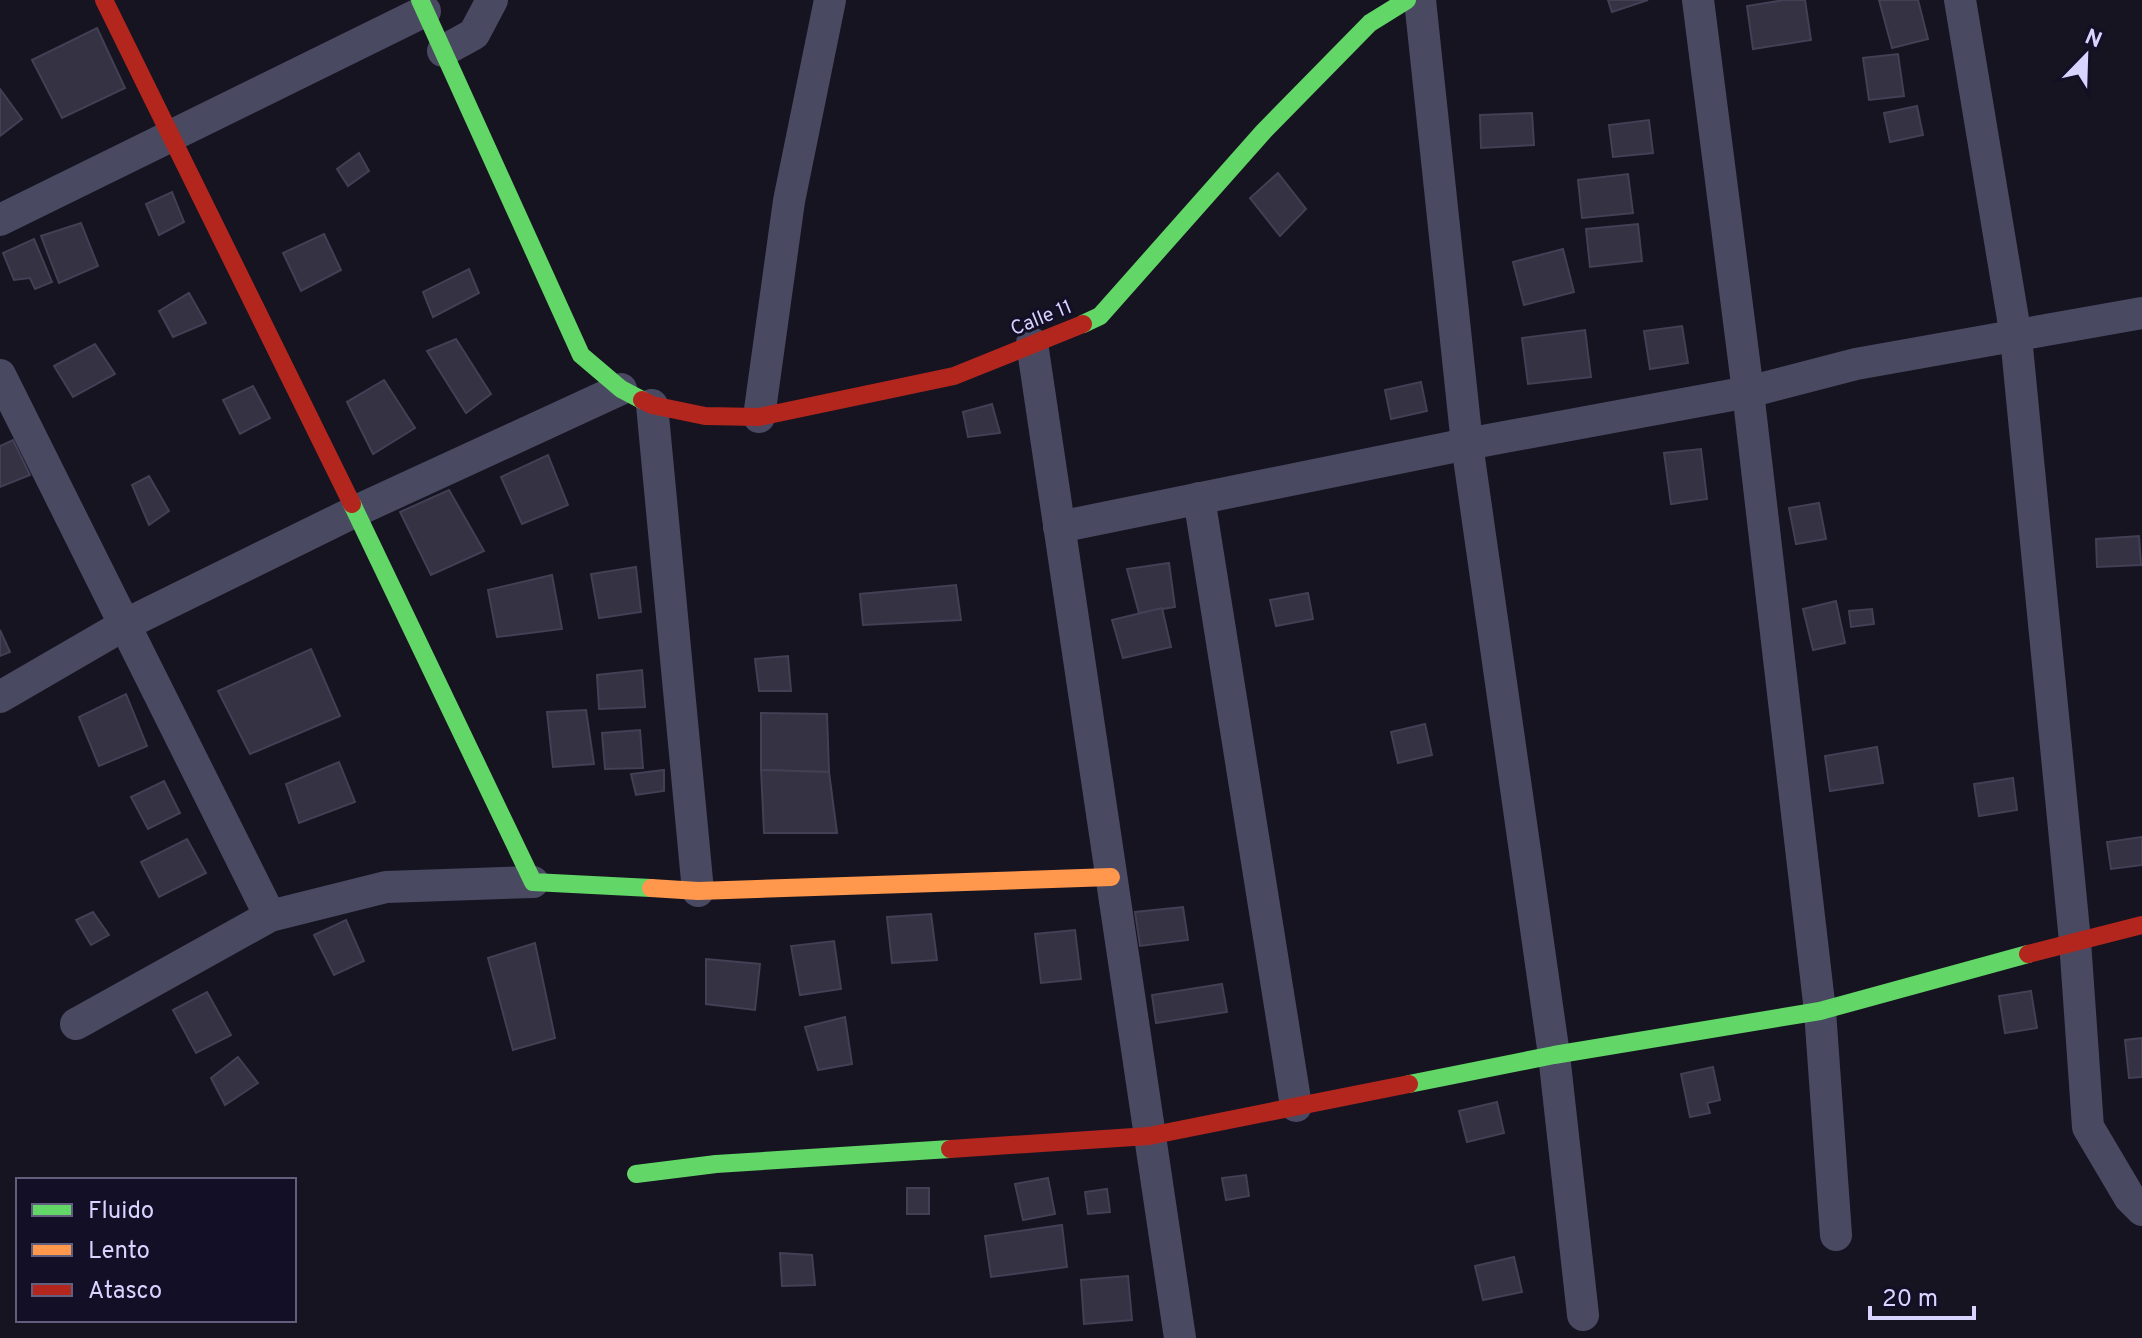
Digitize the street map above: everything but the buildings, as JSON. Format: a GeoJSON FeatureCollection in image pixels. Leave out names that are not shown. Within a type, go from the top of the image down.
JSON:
{"type":"FeatureCollection","features":[{"type":"Feature","properties":{"kind":"street"},"geometry":{"type":"LineString","coordinates":[[104,0],[356,511],[533,882]]}},
{"type":"Feature","properties":{"kind":"street"},"geometry":{"type":"LineString","coordinates":[[0,220],[422,6],[443,51],[474,34],[492,0]]}},
{"type":"Feature","properties":{"kind":"street"},"geometry":{"type":"LineString","coordinates":[[759,417],[789,201],[830,0]]}},
{"type":"Feature","properties":{"kind":"street","name":"Calle 11"},"geometry":{"type":"LineString","coordinates":[[443,51],[581,355],[621,389],[652,405],[705,416],[759,417],[954,376],[1100,316],[1264,131],[1370,23],[1407,0]]}},
{"type":"Feature","properties":{"kind":"street"},"geometry":{"type":"LineString","coordinates":[[1420,0],[1467,444],[1554,1055],[1583,1315]]}},
{"type":"Feature","properties":{"kind":"street"},"geometry":{"type":"LineString","coordinates":[[1698,0],[1748,392],[1820,1011],[1836,1235]]}},
{"type":"Feature","properties":{"kind":"street"},"geometry":{"type":"LineString","coordinates":[[1960,0],[2016,337],[2075,941],[2088,1127],[2130,1198],[2142,1210]]}},
{"type":"Feature","properties":{"kind":"street"},"geometry":{"type":"LineString","coordinates":[[1059,527],[1467,444],[1748,392],[1856,364],[2142,313]]}},
{"type":"Feature","properties":{"kind":"street"},"geometry":{"type":"LineString","coordinates":[[1032,343],[1180,1338]]}},
{"type":"Feature","properties":{"kind":"street"},"geometry":{"type":"LineString","coordinates":[[0,375],[270,916]]}},
{"type":"Feature","properties":{"kind":"street"},"geometry":{"type":"LineString","coordinates":[[0,697],[124,625],[356,511],[621,389]]}},
{"type":"Feature","properties":{"kind":"street"},"geometry":{"type":"LineString","coordinates":[[652,405],[698,891]]}},
{"type":"Feature","properties":{"kind":"street"},"geometry":{"type":"LineString","coordinates":[[1199,498],[1296,1106]]}},
{"type":"Feature","properties":{"kind":"street"},"geometry":{"type":"LineString","coordinates":[[76,1024],[270,916],[386,887],[533,882],[698,891],[1111,877]]}},
{"type":"Feature","properties":{"kind":"street"},"geometry":{"type":"LineString","coordinates":[[636,1174],[716,1164],[1149,1136],[1554,1055],[1820,1011],[2142,925]]}},
{"type":"Feature","properties":{"kind":"traffic: fast"},"geometry":{"type":"LineString","coordinates":[[420,0],[581,355],[621,389],[642,400]]}},
{"type":"Feature","properties":{"kind":"traffic: fast"},"geometry":{"type":"LineString","coordinates":[[1083,324],[1100,316],[1264,131],[1370,23],[1407,0]]}},
{"type":"Feature","properties":{"kind":"traffic: fast"},"geometry":{"type":"LineString","coordinates":[[352,504],[533,882],[651,888]]}},
{"type":"Feature","properties":{"kind":"traffic: fast"},"geometry":{"type":"LineString","coordinates":[[1409,1084],[1554,1055],[1820,1011],[2028,954]]}},
{"type":"Feature","properties":{"kind":"traffic: fast"},"geometry":{"type":"LineString","coordinates":[[636,1174],[716,1164],[950,1149]]}},
{"type":"Feature","properties":{"kind":"traffic: slow"},"geometry":{"type":"LineString","coordinates":[[651,888],[698,891],[1111,877]]}},
{"type":"Feature","properties":{"kind":"traffic: jam"},"geometry":{"type":"LineString","coordinates":[[104,0],[352,504]]}},
{"type":"Feature","properties":{"kind":"traffic: jam"},"geometry":{"type":"LineString","coordinates":[[642,400],[705,416],[759,417],[954,376],[1083,324]]}},
{"type":"Feature","properties":{"kind":"traffic: jam"},"geometry":{"type":"LineString","coordinates":[[2028,954],[2142,925]]}},
{"type":"Feature","properties":{"kind":"traffic: jam"},"geometry":{"type":"LineString","coordinates":[[950,1149],[1149,1136],[1409,1084]]}}]}
